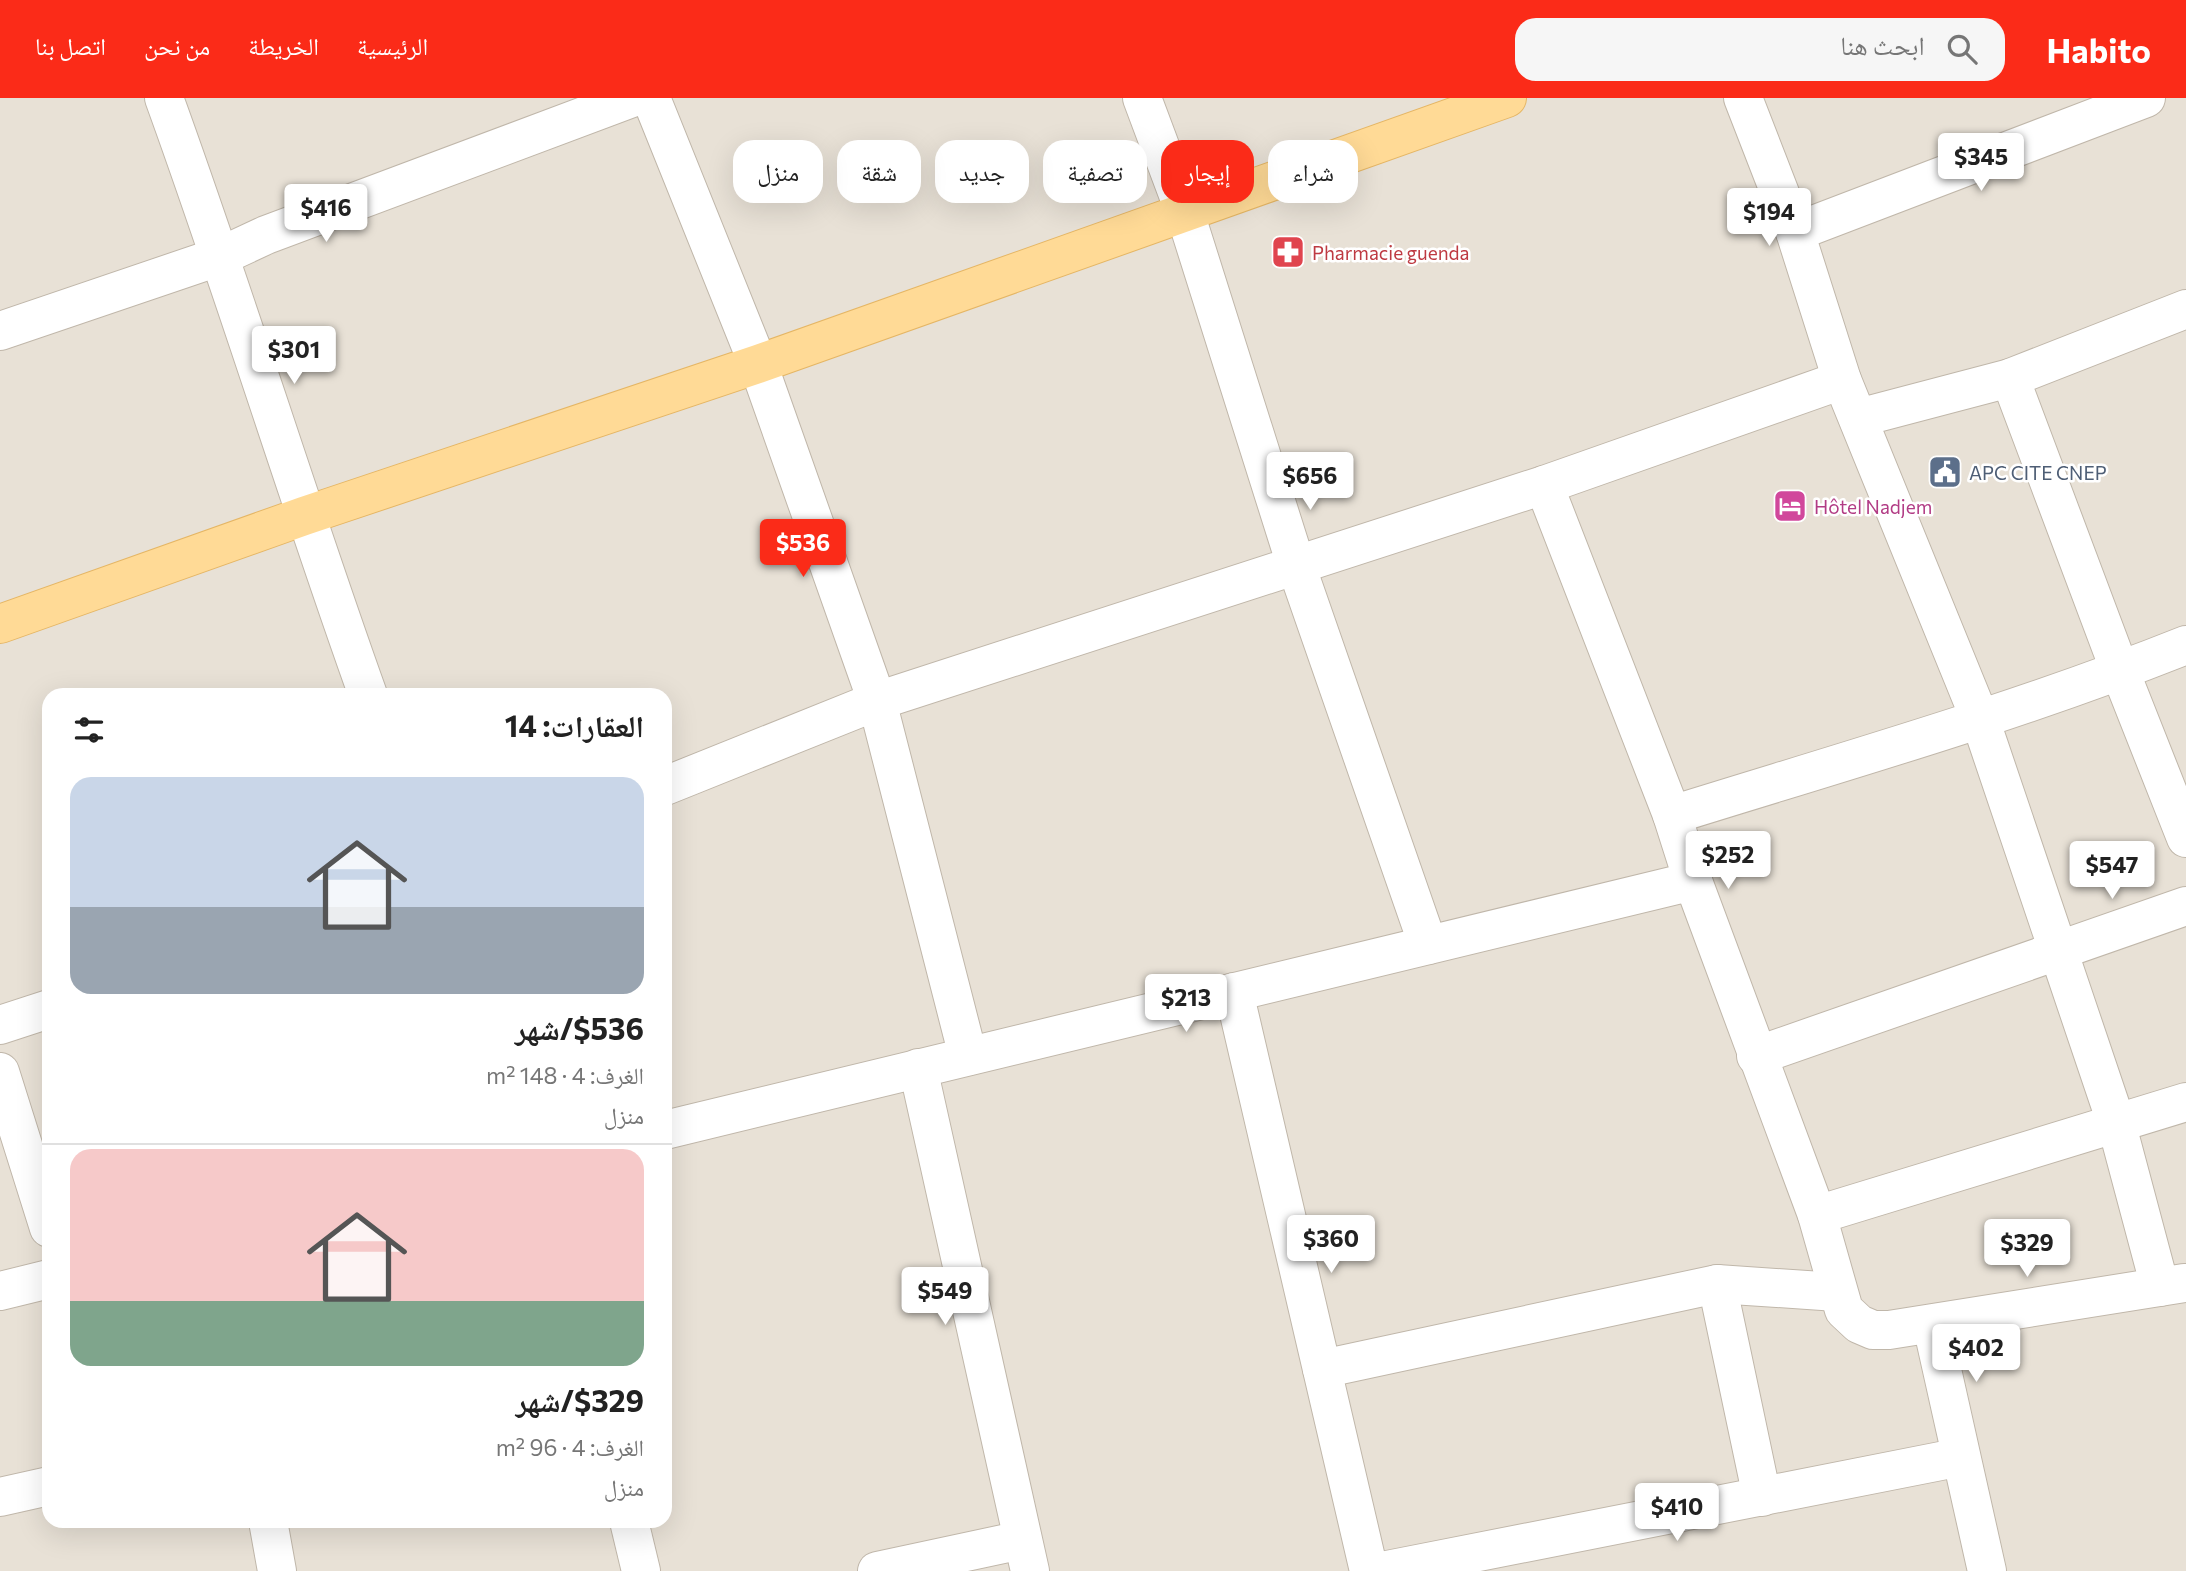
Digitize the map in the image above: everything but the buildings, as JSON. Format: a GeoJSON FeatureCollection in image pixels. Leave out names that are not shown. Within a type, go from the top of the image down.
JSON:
{"type":"FeatureCollection","features":[{"type":"Feature","properties":{"kind":"main road"},"geometry":{"type":"LineString","coordinates":[[0,624],[304,516],[758,363],[1507,98]]}},
{"type":"Feature","properties":{"kind":"street"},"geometry":{"type":"LineString","coordinates":[[164,98],[221,256],[304,516],[365,688]]}},
{"type":"Feature","properties":{"kind":"street"},"geometry":{"type":"LineString","coordinates":[[0,331],[221,256],[266,235],[632,98]]}},
{"type":"Feature","properties":{"kind":"street"},"geometry":{"type":"LineString","coordinates":[[651,98],[758,363],[877,701],[968,1056]]}},
{"type":"Feature","properties":{"kind":"street"},"geometry":{"type":"LineString","coordinates":[[1142,98],[1185,213],[1296,565],[1428,945]]}},
{"type":"Feature","properties":{"kind":"street"},"geometry":{"type":"LineString","coordinates":[[1544,485],[1672,815],[1756,1056],[1816,1215],[1844,1310],[1873,1331],[1932,1325],[2173,1284],[1980,719],[1842,380],[1795,232],[1743,98]]}},
{"type":"Feature","properties":{"kind":"street"},"geometry":{"type":"LineString","coordinates":[[1795,232],[2146,98]]}},
{"type":"Feature","properties":{"kind":"street"},"geometry":{"type":"LineString","coordinates":[[1858,418],[2010,378],[2186,309]]}},
{"type":"Feature","properties":{"kind":"street"},"geometry":{"type":"LineString","coordinates":[[2010,378],[2186,838]]}},
{"type":"Feature","properties":{"kind":"street"},"geometry":{"type":"LineString","coordinates":[[672,783],[877,701],[1544,485],[1842,380]]}},
{"type":"Feature","properties":{"kind":"street"},"geometry":{"type":"LineString","coordinates":[[1672,815],[1980,719],[2120,671],[2186,645]]}},
{"type":"Feature","properties":{"kind":"street"},"geometry":{"type":"LineString","coordinates":[[672,1127],[1693,881]]}},
{"type":"Feature","properties":{"kind":"street"},"geometry":{"type":"LineString","coordinates":[[1756,1056],[2186,905]]}},
{"type":"Feature","properties":{"kind":"street"},"geometry":{"type":"LineString","coordinates":[[1234,992],[1369,1571]]}},
{"type":"Feature","properties":{"kind":"street"},"geometry":{"type":"LineString","coordinates":[[0,1025],[42,1011]]}},
{"type":"Feature","properties":{"kind":"street"},"geometry":{"type":"LineString","coordinates":[[877,1571],[1026,1555],[918,1068]]}},
{"type":"Feature","properties":{"kind":"street"},"geometry":{"type":"LineString","coordinates":[[0,1072],[42,1206]]}},
{"type":"Feature","properties":{"kind":"street"},"geometry":{"type":"LineString","coordinates":[[1816,1215],[2186,1102]]}},
{"type":"Feature","properties":{"kind":"street"},"geometry":{"type":"LineString","coordinates":[[0,1291],[42,1281]]}},
{"type":"Feature","properties":{"kind":"street"},"geometry":{"type":"LineString","coordinates":[[1322,1369],[1717,1284],[1837,1292]]}},
{"type":"Feature","properties":{"kind":"street"},"geometry":{"type":"LineString","coordinates":[[1717,1284],[1762,1497]]}},
{"type":"Feature","properties":{"kind":"street"},"geometry":{"type":"LineString","coordinates":[[1932,1325],[1987,1571]]}},
{"type":"Feature","properties":{"kind":"street"},"geometry":{"type":"LineString","coordinates":[[1382,1571],[1494,1560],[1762,1497],[1961,1457]]}},
{"type":"Feature","properties":{"kind":"street"},"geometry":{"type":"LineString","coordinates":[[0,1497],[42,1488]]}},
{"type":"Feature","properties":{"kind":"street"},"geometry":{"type":"LineString","coordinates":[[269,1528],[276,1571]]}},
{"type":"Feature","properties":{"kind":"street"},"geometry":{"type":"LineString","coordinates":[[631,1528],[641,1571]]}},
{"type":"Feature","properties":{"kind":"shaded area"},"geometry":{"type":"Polygon","coordinates":[[[0,98],[2186,98],[2186,1571],[0,1571],[0,98]]]}},
{"type":"Feature","properties":{"kind":"place","name":"Pharmacie guenda"},"geometry":{"type":"Point","coordinates":[1288,252]}},
{"type":"Feature","properties":{"kind":"place","name":"APC CITE CNEP"},"geometry":{"type":"Point","coordinates":[1945,472]}},
{"type":"Feature","properties":{"kind":"place","name":"Hôtel Nadjem"},"geometry":{"type":"Point","coordinates":[1790,506]}}]}
